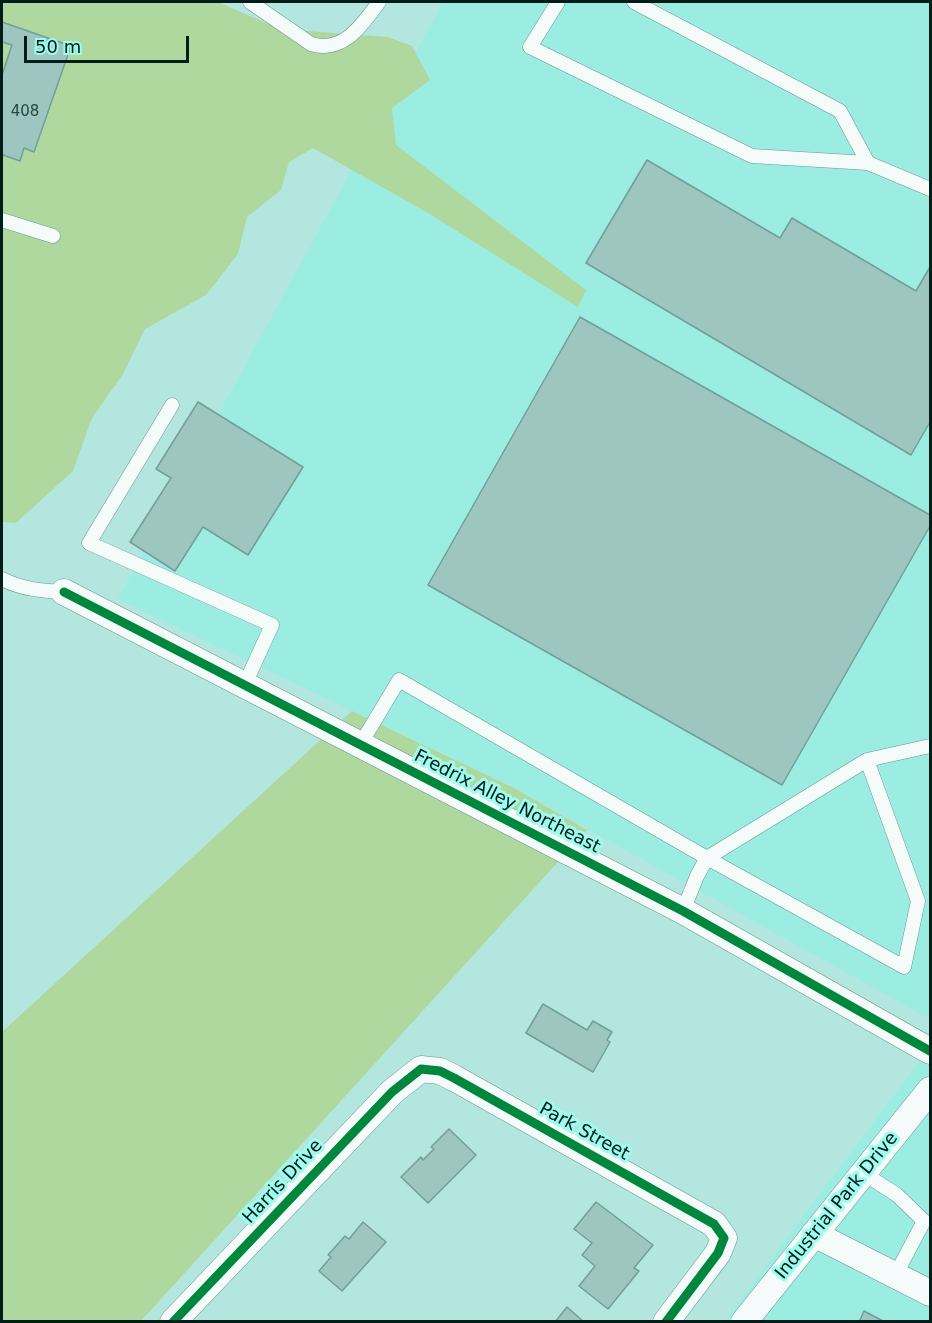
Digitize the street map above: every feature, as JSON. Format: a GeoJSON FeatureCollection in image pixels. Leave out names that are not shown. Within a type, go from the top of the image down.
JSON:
{"type":"FeatureCollection","features":[{"type":"Feature","properties":{"kind":"street","name":"Fredrix Alley Northeast"},"geometry":{"type":"LineString","coordinates":[[64,592],[684,911],[930,1051]]}},
{"type":"Feature","properties":{"kind":"street","name":"Park Street"},"geometry":{"type":"LineString","coordinates":[[421,1069],[440,1071],[454,1078],[714,1224],[724,1238],[718,1253],[666,1322]]}},
{"type":"Feature","properties":{"kind":"street","name":"Harris Drive"},"geometry":{"type":"LineString","coordinates":[[174,1322],[392,1092],[421,1069]]}},
{"type":"Feature","properties":{"kind":"street","name":"Industrial Park Drive"},"geometry":{"type":"LineString","coordinates":[[744,1322],[930,1090]]}},
{"type":"Feature","properties":{"kind":"street"},"geometry":{"type":"LineString","coordinates":[[814,1234],[930,1293]]}},
{"type":"Feature","properties":{"kind":"lane"},"geometry":{"type":"LineString","coordinates":[[250,2],[310,44],[321,47],[340,43],[358,30],[379,2]]}},
{"type":"Feature","properties":{"kind":"lane"},"geometry":{"type":"LineString","coordinates":[[558,2],[530,47],[752,156],[868,162],[930,189]]}},
{"type":"Feature","properties":{"kind":"lane"},"geometry":{"type":"LineString","coordinates":[[634,2],[840,111],[868,162]]}},
{"type":"Feature","properties":{"kind":"lane"},"geometry":{"type":"LineString","coordinates":[[2,220],[53,236]]}},
{"type":"Feature","properties":{"kind":"lane"},"geometry":{"type":"LineString","coordinates":[[172,405],[89,543],[272,625],[245,684]]}},
{"type":"Feature","properties":{"kind":"lane"},"geometry":{"type":"LineString","coordinates":[[2,579],[16,586],[64,592]]}},
{"type":"Feature","properties":{"kind":"lane"},"geometry":{"type":"LineString","coordinates":[[360,745],[399,680],[708,858],[904,967],[918,901],[867,760]]}},
{"type":"Feature","properties":{"kind":"lane"},"geometry":{"type":"LineString","coordinates":[[684,911],[697,876],[708,858],[867,760],[930,746]]}},
{"type":"Feature","properties":{"kind":"lane"},"geometry":{"type":"LineString","coordinates":[[863,1173],[897,1195],[924,1221],[896,1274]]}},
{"type":"Feature","properties":{"kind":"shaded area"},"geometry":{"type":"Polygon","coordinates":[[[2,2],[218,2],[280,29],[388,37],[412,46],[430,80],[392,108],[396,145],[586,290],[578,307],[428,213],[313,148],[289,162],[281,190],[247,217],[238,254],[206,295],[145,329],[123,374],[92,418],[73,471],[16,523],[2,522],[2,2]]]}},
{"type":"Feature","properties":{"kind":"shaded area"},"geometry":{"type":"Polygon","coordinates":[[[443,2],[930,2],[930,1019],[516,789],[118,599],[443,2]]]}},
{"type":"Feature","properties":{"kind":"shaded area"},"geometry":{"type":"Polygon","coordinates":[[[352,711],[516,789],[587,830],[141,1321],[2,1322],[2,1032],[352,711]]]}},
{"type":"Feature","properties":{"kind":"shaded area"},"geometry":{"type":"Polygon","coordinates":[[[930,1047],[930,1321],[724,1322],[916,1066],[930,1047]]]}},
{"type":"Feature","properties":{"kind":"building"},"geometry":{"type":"Polygon","coordinates":[[[2,22],[71,46],[34,152],[24,148],[20,161],[3,155],[2,159],[2,75],[12,45],[2,42],[2,22]]]}},
{"type":"Feature","properties":{"kind":"building"},"geometry":{"type":"Polygon","coordinates":[[[647,160],[780,238],[792,218],[916,291],[930,267],[930,422],[911,455],[586,263],[647,160]]]}},
{"type":"Feature","properties":{"kind":"building"},"geometry":{"type":"Polygon","coordinates":[[[580,317],[930,515],[930,526],[782,785],[428,585],[580,317]]]}},
{"type":"Feature","properties":{"kind":"building"},"geometry":{"type":"Polygon","coordinates":[[[198,402],[303,467],[248,555],[203,527],[175,571],[130,542],[171,478],[156,469],[198,402]]]}},
{"type":"Feature","properties":{"kind":"building"},"geometry":{"type":"Polygon","coordinates":[[[543,1004],[587,1030],[593,1021],[612,1032],[607,1040],[610,1042],[593,1072],[526,1033],[543,1004]]]}},
{"type":"Feature","properties":{"kind":"building"},"geometry":{"type":"Polygon","coordinates":[[[449,1129],[476,1155],[428,1203],[401,1177],[421,1157],[423,1160],[434,1149],[431,1147],[449,1129]]]}},
{"type":"Feature","properties":{"kind":"building"},"geometry":{"type":"Polygon","coordinates":[[[596,1202],[653,1245],[634,1268],[639,1271],[608,1309],[579,1286],[595,1266],[582,1255],[592,1243],[574,1229],[596,1202]]]}},
{"type":"Feature","properties":{"kind":"building"},"geometry":{"type":"Polygon","coordinates":[[[363,1222],[386,1242],[342,1291],[319,1271],[331,1257],[328,1255],[345,1236],[349,1239],[363,1222]]]}},
{"type":"Feature","properties":{"kind":"building"},"geometry":{"type":"Polygon","coordinates":[[[567,1307],[584,1322],[555,1322],[567,1307]]]}},
{"type":"Feature","properties":{"kind":"building"},"geometry":{"type":"Polygon","coordinates":[[[864,1311],[885,1322],[859,1322],[864,1311]]]}},
{"type":"Feature","properties":{"kind":"cycle path"},"geometry":{"type":"LineString","coordinates":[[64,592],[683,911],[930,1051]]}},
{"type":"Feature","properties":{"kind":"cycle path"},"geometry":{"type":"LineString","coordinates":[[173,1322],[392,1092],[421,1069],[440,1071],[454,1078],[714,1224],[724,1238],[718,1253],[666,1322]]}}]}
